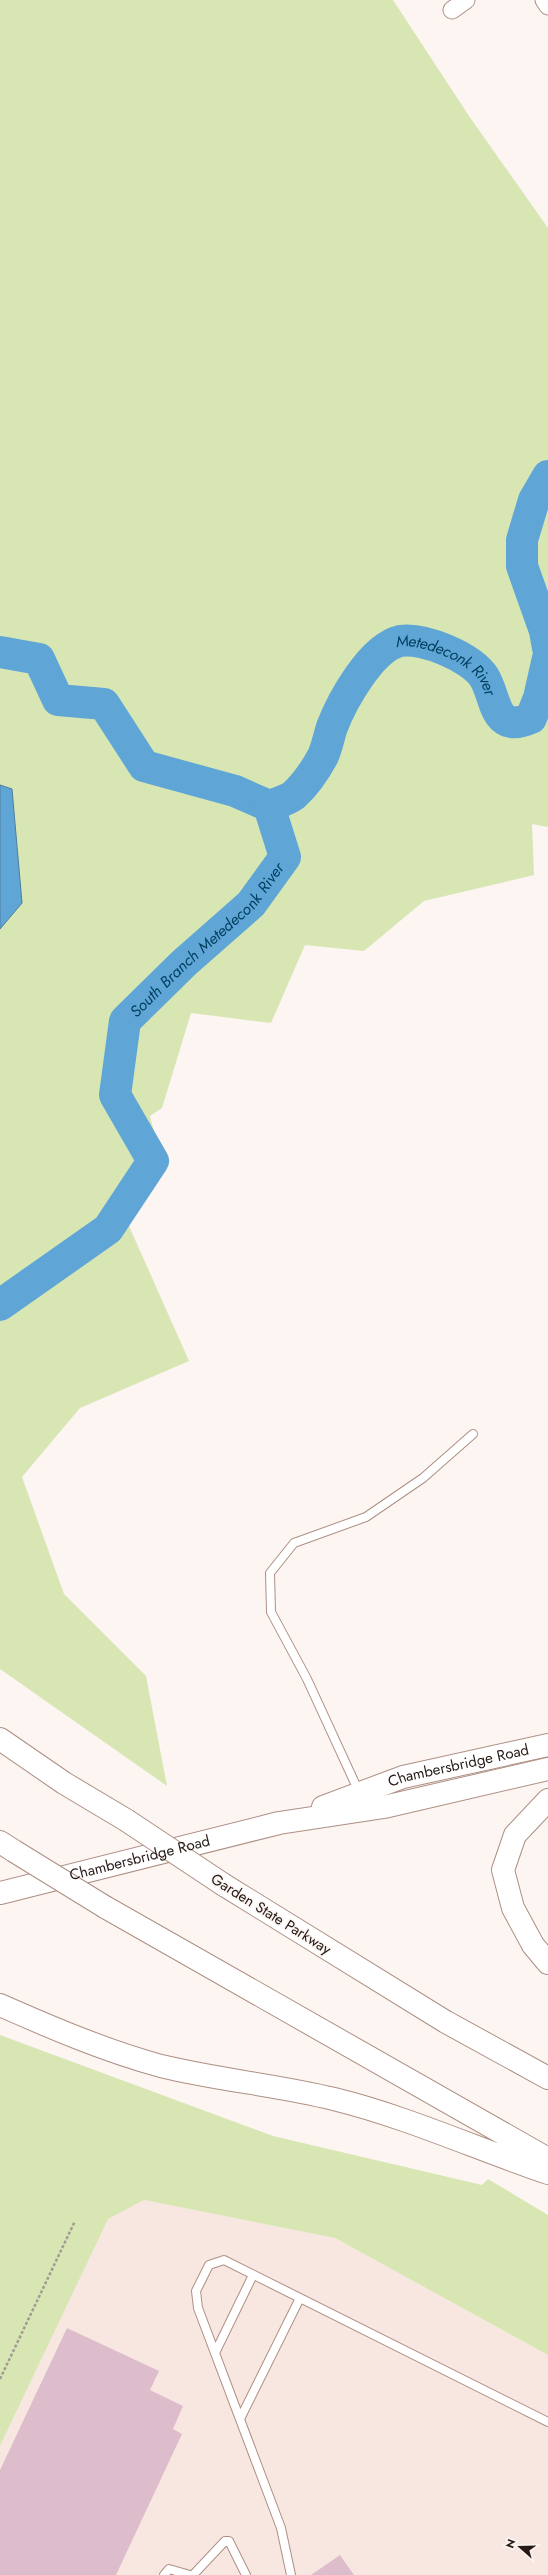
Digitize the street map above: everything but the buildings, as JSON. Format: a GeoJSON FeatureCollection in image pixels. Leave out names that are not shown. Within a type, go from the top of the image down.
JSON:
{"type":"FeatureCollection","features":[{"type":"Feature","properties":{"kind":"main road","name":"Garden State Parkway"},"geometry":{"type":"LineString","coordinates":[[0,1739],[64,1783],[126,1820],[224,1885],[446,2022],[548,2078]]}},
{"type":"Feature","properties":{"kind":"main road","name":"Chambersbridge Road"},"geometry":{"type":"LineString","coordinates":[[279,1823],[403,1777],[548,1745]]}},
{"type":"Feature","properties":{"kind":"main road","name":"Chambersbridge Road"},"geometry":{"type":"LineString","coordinates":[[0,1894],[279,1823],[384,1807],[548,1769]]}},
{"type":"Feature","properties":{"kind":"main road"},"geometry":{"type":"LineString","coordinates":[[548,1800],[515,1835],[503,1870],[513,1908],[533,1945],[548,1963]]}},
{"type":"Feature","properties":{"kind":"main road"},"geometry":{"type":"LineString","coordinates":[[7,1846],[105,1907],[548,2159]]}},
{"type":"Feature","properties":{"kind":"main road"},"geometry":{"type":"LineString","coordinates":[[0,2005],[105,2048],[160,2065],[212,2078],[334,2099],[420,2126],[548,2173]]}},
{"type":"Feature","properties":{"kind":"street"},"geometry":{"type":"LineString","coordinates":[[452,10],[466,0]]}},
{"type":"Feature","properties":{"kind":"street"},"geometry":{"type":"LineString","coordinates":[[544,0],[548,6]]}},
{"type":"Feature","properties":{"kind":"lane"},"geometry":{"type":"LineString","coordinates":[[360,1793],[307,1679],[271,1612],[270,1574],[294,1543],[366,1517],[423,1478],[473,1434]]}},
{"type":"Feature","properties":{"kind":"lane"},"geometry":{"type":"LineString","coordinates":[[291,2575],[282,2528],[198,2308],[196,2291],[209,2266],[224,2260],[548,2422]]}},
{"type":"Feature","properties":{"kind":"lane"},"geometry":{"type":"LineString","coordinates":[[215,2353],[253,2275]]}},
{"type":"Feature","properties":{"kind":"lane"},"geometry":{"type":"LineString","coordinates":[[240,2419],[300,2298]]}},
{"type":"Feature","properties":{"kind":"lane"},"geometry":{"type":"LineString","coordinates":[[193,2575],[225,2541],[229,2541],[246,2575]]}},
{"type":"Feature","properties":{"kind":"lane"},"geometry":{"type":"LineString","coordinates":[[164,2575],[169,2569],[190,2575]]}},
{"type":"Feature","properties":{"kind":"path"},"geometry":{"type":"LineString","coordinates":[[0,2379],[75,2221]]}},
{"type":"Feature","properties":{"kind":"shaded area"},"geometry":{"type":"Polygon","coordinates":[[[144,2200],[335,2238],[548,2355],[548,2575],[0,2575],[0,2446],[108,2218],[144,2200]]]}},
{"type":"Feature","properties":{"kind":"green space"},"geometry":{"type":"Polygon","coordinates":[[[0,0],[393,0],[469,116],[548,228],[548,827],[532,824],[534,875],[424,901],[364,951],[305,945],[271,1023],[191,1013],[162,1108],[150,1116],[154,1132],[125,1217],[189,1361],[80,1408],[22,1477],[64,1594],[146,1676],[167,1786],[0,1669],[0,929],[21,903],[12,789],[0,785],[0,0]]]}},
{"type":"Feature","properties":{"kind":"green space"},"geometry":{"type":"Polygon","coordinates":[[[0,2035],[273,2136],[482,2185],[488,2179],[548,2215],[548,2355],[335,2238],[144,2200],[108,2219],[0,2446],[0,2035]]]}},
{"type":"Feature","properties":{"kind":"water"},"geometry":{"type":"Polygon","coordinates":[[[0,785],[12,789],[22,903],[0,929],[0,785]]]}},
{"type":"Feature","properties":{"kind":"waterway","name":"Metedeconk River"},"geometry":{"type":"LineString","coordinates":[[548,476],[534,500],[522,540],[522,566],[545,631],[548,648]]}},
{"type":"Feature","properties":{"kind":"waterway","name":"Metedeconk River"},"geometry":{"type":"LineString","coordinates":[[269,806],[292,797],[310,777],[323,756],[332,727],[350,690],[368,664],[389,646],[400,641],[421,642],[446,650],[469,662],[484,677],[498,712],[509,722],[519,722],[531,718],[539,698],[548,658]]}},
{"type":"Feature","properties":{"kind":"waterway"},"geometry":{"type":"LineString","coordinates":[[0,652],[39,659],[58,700],[104,704],[144,766],[235,791],[269,806]]}},
{"type":"Feature","properties":{"kind":"waterway","name":"South Branch Metedeconk River"},"geometry":{"type":"LineString","coordinates":[[0,1305],[108,1229],[153,1161],[115,1095],[125,1021],[184,963],[251,904],[285,857],[269,806]]}}]}
